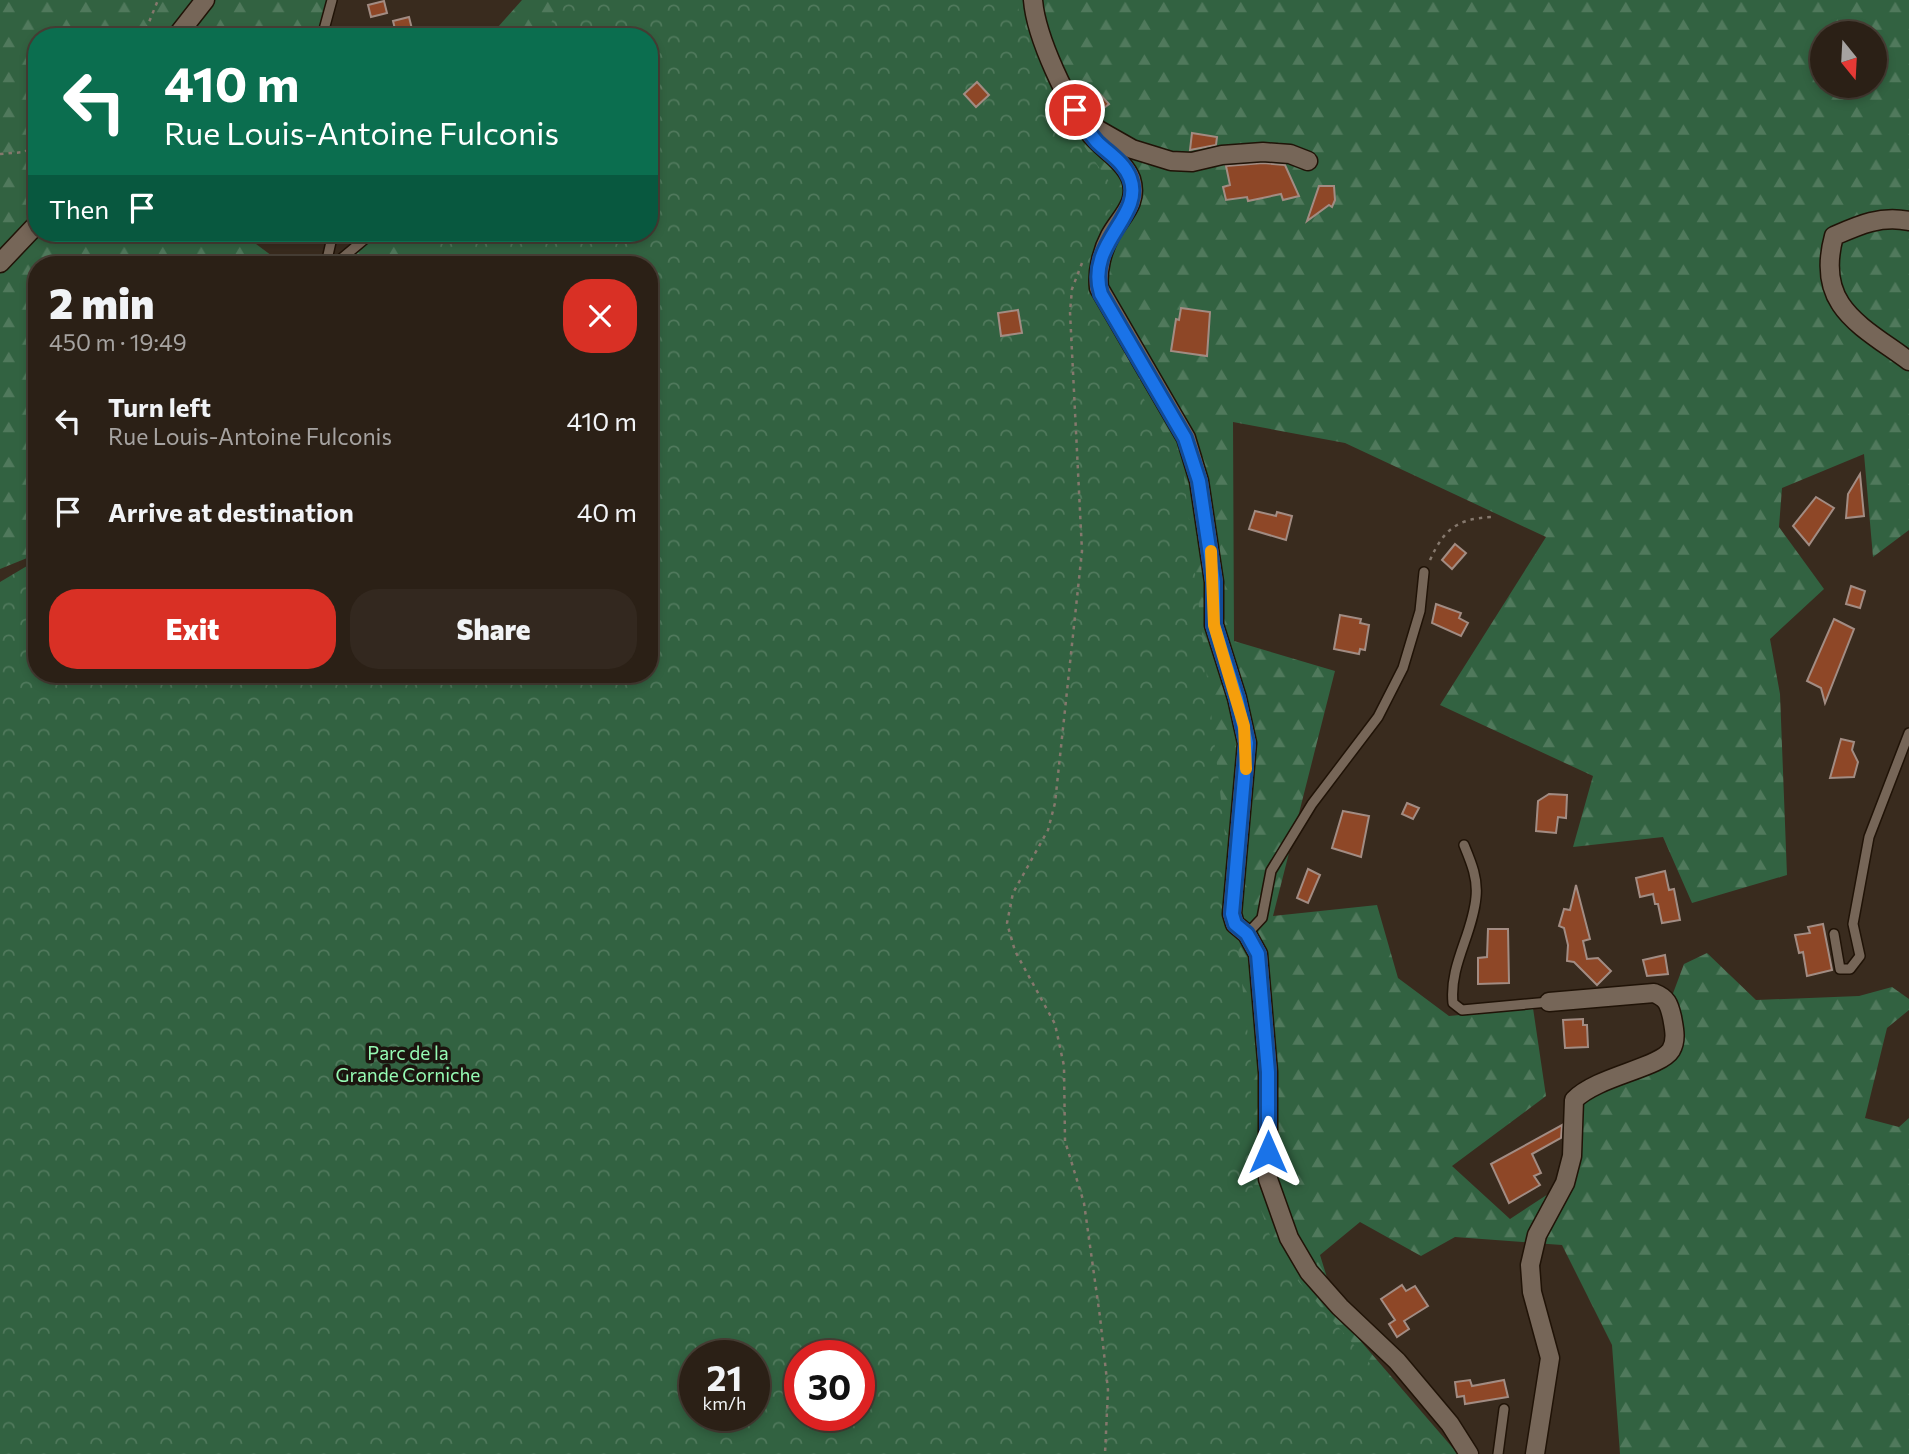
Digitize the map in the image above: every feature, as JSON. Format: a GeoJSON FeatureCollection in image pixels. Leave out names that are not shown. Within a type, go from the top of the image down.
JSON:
{"type":"FeatureCollection","features":[{"type":"Feature","properties":{"kind":"street"},"geometry":{"type":"LineString","coordinates":[[183,28],[205,0]]}},
{"type":"Feature","properties":{"kind":"street"},"geometry":{"type":"LineString","coordinates":[[1033,0],[1049,52],[1084,126],[1127,171],[1133,189],[1130,206],[1110,235],[1101,260],[1098,275],[1101,294],[1180,428],[1190,448],[1199,481],[1214,582],[1214,625],[1237,698],[1247,743],[1232,914],[1235,924],[1247,934],[1258,954],[1267,1058],[1268,1179],[1290,1238],[1309,1272],[1339,1307],[1397,1361],[1450,1424],[1469,1454]]}},
{"type":"Feature","properties":{"kind":"street"},"geometry":{"type":"LineString","coordinates":[[1084,126],[1094,125],[1132,149],[1171,161],[1192,162],[1222,155],[1263,152],[1290,154],[1308,161]]}},
{"type":"Feature","properties":{"kind":"street"},"geometry":{"type":"LineString","coordinates":[[1909,221],[1896,218],[1868,221],[1834,236],[1828,259],[1835,291],[1845,314],[1909,360]]}},
{"type":"Feature","properties":{"kind":"street"},"geometry":{"type":"LineString","coordinates":[[0,263],[28,233]]}},
{"type":"Feature","properties":{"kind":"street"},"geometry":{"type":"LineString","coordinates":[[1535,1454],[1550,1358],[1532,1292],[1530,1265],[1537,1235],[1565,1183],[1573,1144],[1574,1100],[1596,1083],[1661,1058],[1671,1049],[1675,1032],[1669,1004],[1654,993],[1549,1002]]}},
{"type":"Feature","properties":{"kind":"lane"},"geometry":{"type":"LineString","coordinates":[[324,28],[332,0]]}},
{"type":"Feature","properties":{"kind":"lane"},"geometry":{"type":"LineString","coordinates":[[345,256],[361,242]]}},
{"type":"Feature","properties":{"kind":"lane"},"geometry":{"type":"LineString","coordinates":[[1247,934],[1262,918],[1271,871],[1312,804],[1378,717],[1403,668],[1420,611],[1424,572]]}},
{"type":"Feature","properties":{"kind":"lane"},"geometry":{"type":"LineString","coordinates":[[1834,934],[1840,969],[1850,969],[1860,956],[1853,923],[1869,837],[1909,733]]}},
{"type":"Feature","properties":{"kind":"lane"},"geometry":{"type":"LineString","coordinates":[[1465,845],[1475,872],[1476,899],[1451,984],[1453,1003],[1462,1010],[1549,1002]]}},
{"type":"Feature","properties":{"kind":"lane"},"geometry":{"type":"LineString","coordinates":[[1498,1454],[1504,1409]]}},
{"type":"Feature","properties":{"kind":"path"},"geometry":{"type":"LineString","coordinates":[[147,28],[158,0]]}},
{"type":"Feature","properties":{"kind":"path"},"geometry":{"type":"LineString","coordinates":[[0,154],[25,152],[28,149]]}},
{"type":"Feature","properties":{"kind":"path"},"geometry":{"type":"LineString","coordinates":[[1088,256],[1075,278],[1070,312],[1082,551],[1055,803],[1048,830],[1013,893],[1007,923],[1015,951],[1055,1024],[1064,1066],[1065,1141],[1084,1203],[1108,1390],[1105,1454]]}},
{"type":"Feature","properties":{"kind":"path"},"geometry":{"type":"LineString","coordinates":[[1424,572],[1440,538],[1466,519],[1491,517]]}},
{"type":"Feature","properties":{"kind":"green space"},"geometry":{"type":"Polygon","coordinates":[[[0,0],[333,0],[325,28],[28,28],[28,242],[253,242],[272,256],[28,256],[28,558],[0,569],[0,0]]]}},
{"type":"Feature","properties":{"kind":"green space","name":"Parc de la Grande Corniche"},"geometry":{"type":"Polygon","coordinates":[[[522,0],[1909,0],[1909,530],[1873,557],[1864,454],[1782,488],[1779,527],[1824,589],[1770,639],[1780,694],[1787,875],[1692,903],[1663,837],[1573,847],[1593,776],[1440,705],[1546,537],[1345,443],[1233,422],[1234,641],[1335,671],[1273,916],[1377,905],[1398,978],[1449,1016],[1533,1008],[1546,1096],[1452,1166],[1510,1219],[1565,1183],[1574,1100],[1671,1049],[1669,1004],[1684,964],[1707,953],[1756,1000],[1859,996],[1892,987],[1909,999],[1909,1010],[1887,1028],[1865,1118],[1899,1127],[1909,1118],[1909,1454],[1620,1454],[1612,1345],[1562,1245],[1455,1237],[1421,1256],[1360,1222],[1320,1255],[1339,1316],[1458,1454],[0,1454],[0,738],[558,683],[658,683],[658,256],[649,256],[649,242],[658,242],[658,28],[497,28],[522,0]]]}},
{"type":"Feature","properties":{"kind":"green space","name":"Parc de la Grande Corniche"},"geometry":{"type":"Polygon","coordinates":[[[561,0],[1015,0],[1054,103],[1115,190],[1088,300],[1183,468],[1251,1062],[1251,1182],[1278,1258],[1449,1454],[0,1454],[0,582],[28,565],[28,683],[658,683],[658,256],[420,256],[434,242],[658,242],[658,28],[549,28],[561,0]]]}},
{"type":"Feature","properties":{"kind":"green space"},"geometry":{"type":"Polygon","coordinates":[[[362,242],[452,242],[438,256],[348,256],[362,242]]]}},
{"type":"Feature","properties":{"kind":"building"},"geometry":{"type":"Polygon","coordinates":[[[384,1],[387,13],[371,17],[368,5],[384,1]]]}},
{"type":"Feature","properties":{"kind":"building"},"geometry":{"type":"Polygon","coordinates":[[[409,17],[412,28],[395,28],[393,21],[409,17]]]}},
{"type":"Feature","properties":{"kind":"building"},"geometry":{"type":"Polygon","coordinates":[[[977,82],[989,95],[976,107],[964,94],[977,82]]]}},
{"type":"Feature","properties":{"kind":"building"},"geometry":{"type":"Polygon","coordinates":[[[1097,91],[1109,104],[1096,114],[1084,100],[1097,91]]]}},
{"type":"Feature","properties":{"kind":"building"},"geometry":{"type":"Polygon","coordinates":[[[1192,133],[1217,137],[1216,145],[1190,150],[1192,133]]]}},
{"type":"Feature","properties":{"kind":"building"},"geometry":{"type":"Polygon","coordinates":[[[1263,163],[1285,165],[1299,196],[1283,200],[1281,194],[1248,201],[1247,197],[1226,200],[1223,187],[1230,185],[1226,166],[1263,163]]]}},
{"type":"Feature","properties":{"kind":"building"},"geometry":{"type":"Polygon","coordinates":[[[1319,186],[1334,186],[1335,200],[1332,207],[1329,205],[1307,221],[1319,186]]]}},
{"type":"Feature","properties":{"kind":"building"},"geometry":{"type":"Polygon","coordinates":[[[1181,308],[1210,312],[1207,356],[1171,351],[1176,319],[1179,320],[1181,308]]]}},
{"type":"Feature","properties":{"kind":"building"},"geometry":{"type":"Polygon","coordinates":[[[1018,310],[1022,333],[1001,336],[998,313],[1018,310]]]}},
{"type":"Feature","properties":{"kind":"building"},"geometry":{"type":"Polygon","coordinates":[[[1860,474],[1864,516],[1846,518],[1848,494],[1860,474]]]}},
{"type":"Feature","properties":{"kind":"building"},"geometry":{"type":"Polygon","coordinates":[[[1816,497],[1834,508],[1809,545],[1793,526],[1816,497]]]}},
{"type":"Feature","properties":{"kind":"building"},"geometry":{"type":"Polygon","coordinates":[[[1255,511],[1276,516],[1277,512],[1292,516],[1286,540],[1249,529],[1255,511]]]}},
{"type":"Feature","properties":{"kind":"building"},"geometry":{"type":"Polygon","coordinates":[[[1455,544],[1466,553],[1452,569],[1442,560],[1455,544]]]}},
{"type":"Feature","properties":{"kind":"building"},"geometry":{"type":"Polygon","coordinates":[[[1851,586],[1865,591],[1860,608],[1846,604],[1851,586]]]}},
{"type":"Feature","properties":{"kind":"building"},"geometry":{"type":"Polygon","coordinates":[[[1436,604],[1461,613],[1459,618],[1468,623],[1461,636],[1432,623],[1436,604]]]}},
{"type":"Feature","properties":{"kind":"building"},"geometry":{"type":"Polygon","coordinates":[[[1340,615],[1361,619],[1360,623],[1369,625],[1365,650],[1360,649],[1359,654],[1334,649],[1340,615]]]}},
{"type":"Feature","properties":{"kind":"building"},"geometry":{"type":"Polygon","coordinates":[[[1834,619],[1854,629],[1825,703],[1821,688],[1807,681],[1834,619]]]}},
{"type":"Feature","properties":{"kind":"building"},"geometry":{"type":"Polygon","coordinates":[[[1841,739],[1854,742],[1852,750],[1858,762],[1854,777],[1830,778],[1841,739]]]}},
{"type":"Feature","properties":{"kind":"building"},"geometry":{"type":"Polygon","coordinates":[[[1549,794],[1567,795],[1566,818],[1558,817],[1556,833],[1536,831],[1538,801],[1549,794]]]}},
{"type":"Feature","properties":{"kind":"building"},"geometry":{"type":"Polygon","coordinates":[[[1407,803],[1419,808],[1413,819],[1402,814],[1407,803]]]}},
{"type":"Feature","properties":{"kind":"building"},"geometry":{"type":"Polygon","coordinates":[[[1343,811],[1369,816],[1361,857],[1332,848],[1343,811]]]}},
{"type":"Feature","properties":{"kind":"building"},"geometry":{"type":"Polygon","coordinates":[[[1308,869],[1320,875],[1308,903],[1297,898],[1308,869]]]}},
{"type":"Feature","properties":{"kind":"building"},"geometry":{"type":"Polygon","coordinates":[[[1665,871],[1669,890],[1674,889],[1680,920],[1662,923],[1653,894],[1640,897],[1636,878],[1665,871]]]}},
{"type":"Feature","properties":{"kind":"building"},"geometry":{"type":"Polygon","coordinates":[[[1576,885],[1590,939],[1583,941],[1587,959],[1598,958],[1611,971],[1597,985],[1574,962],[1567,961],[1568,945],[1564,928],[1559,926],[1564,909],[1570,910],[1576,885]]]}},
{"type":"Feature","properties":{"kind":"building"},"geometry":{"type":"Polygon","coordinates":[[[1823,924],[1832,970],[1807,976],[1803,952],[1799,953],[1795,935],[1810,933],[1808,927],[1823,924]]]}},
{"type":"Feature","properties":{"kind":"building"},"geometry":{"type":"Polygon","coordinates":[[[1488,929],[1508,929],[1509,983],[1478,984],[1478,958],[1487,957],[1488,929]]]}},
{"type":"Feature","properties":{"kind":"building"},"geometry":{"type":"Polygon","coordinates":[[[1665,955],[1668,974],[1647,976],[1643,960],[1665,955]]]}},
{"type":"Feature","properties":{"kind":"building"},"geometry":{"type":"Polygon","coordinates":[[[1583,1019],[1583,1025],[1587,1025],[1588,1047],[1565,1048],[1563,1020],[1583,1019]]]}},
{"type":"Feature","properties":{"kind":"building"},"geometry":{"type":"Polygon","coordinates":[[[1562,1125],[1561,1138],[1532,1154],[1541,1173],[1534,1176],[1540,1185],[1509,1203],[1491,1164],[1562,1125]]]}},
{"type":"Feature","properties":{"kind":"building"},"geometry":{"type":"Polygon","coordinates":[[[1402,1285],[1406,1291],[1415,1286],[1428,1306],[1404,1321],[1409,1329],[1397,1337],[1389,1324],[1395,1320],[1381,1299],[1402,1285]]]}},
{"type":"Feature","properties":{"kind":"building"},"geometry":{"type":"Polygon","coordinates":[[[1470,1380],[1472,1386],[1504,1380],[1508,1397],[1465,1404],[1464,1396],[1457,1397],[1455,1382],[1470,1380]]]}},
{"type":"Feature","properties":{"kind":"slow traffic"},"geometry":{"type":"LineString","coordinates":[[1211,551],[1215,593],[1214,625],[1244,726],[1247,743],[1246,769]]}},
{"type":"Feature","properties":{"kind":"route"},"geometry":{"type":"LineString","coordinates":[[1075,110],[1096,141],[1127,171],[1133,189],[1130,206],[1110,235],[1101,260],[1098,282],[1101,294],[1174,417],[1190,448],[1199,481],[1214,582],[1214,625],[1237,698],[1247,743],[1232,914],[1235,924],[1247,934],[1258,954],[1268,1072],[1268,1152]]}}]}
